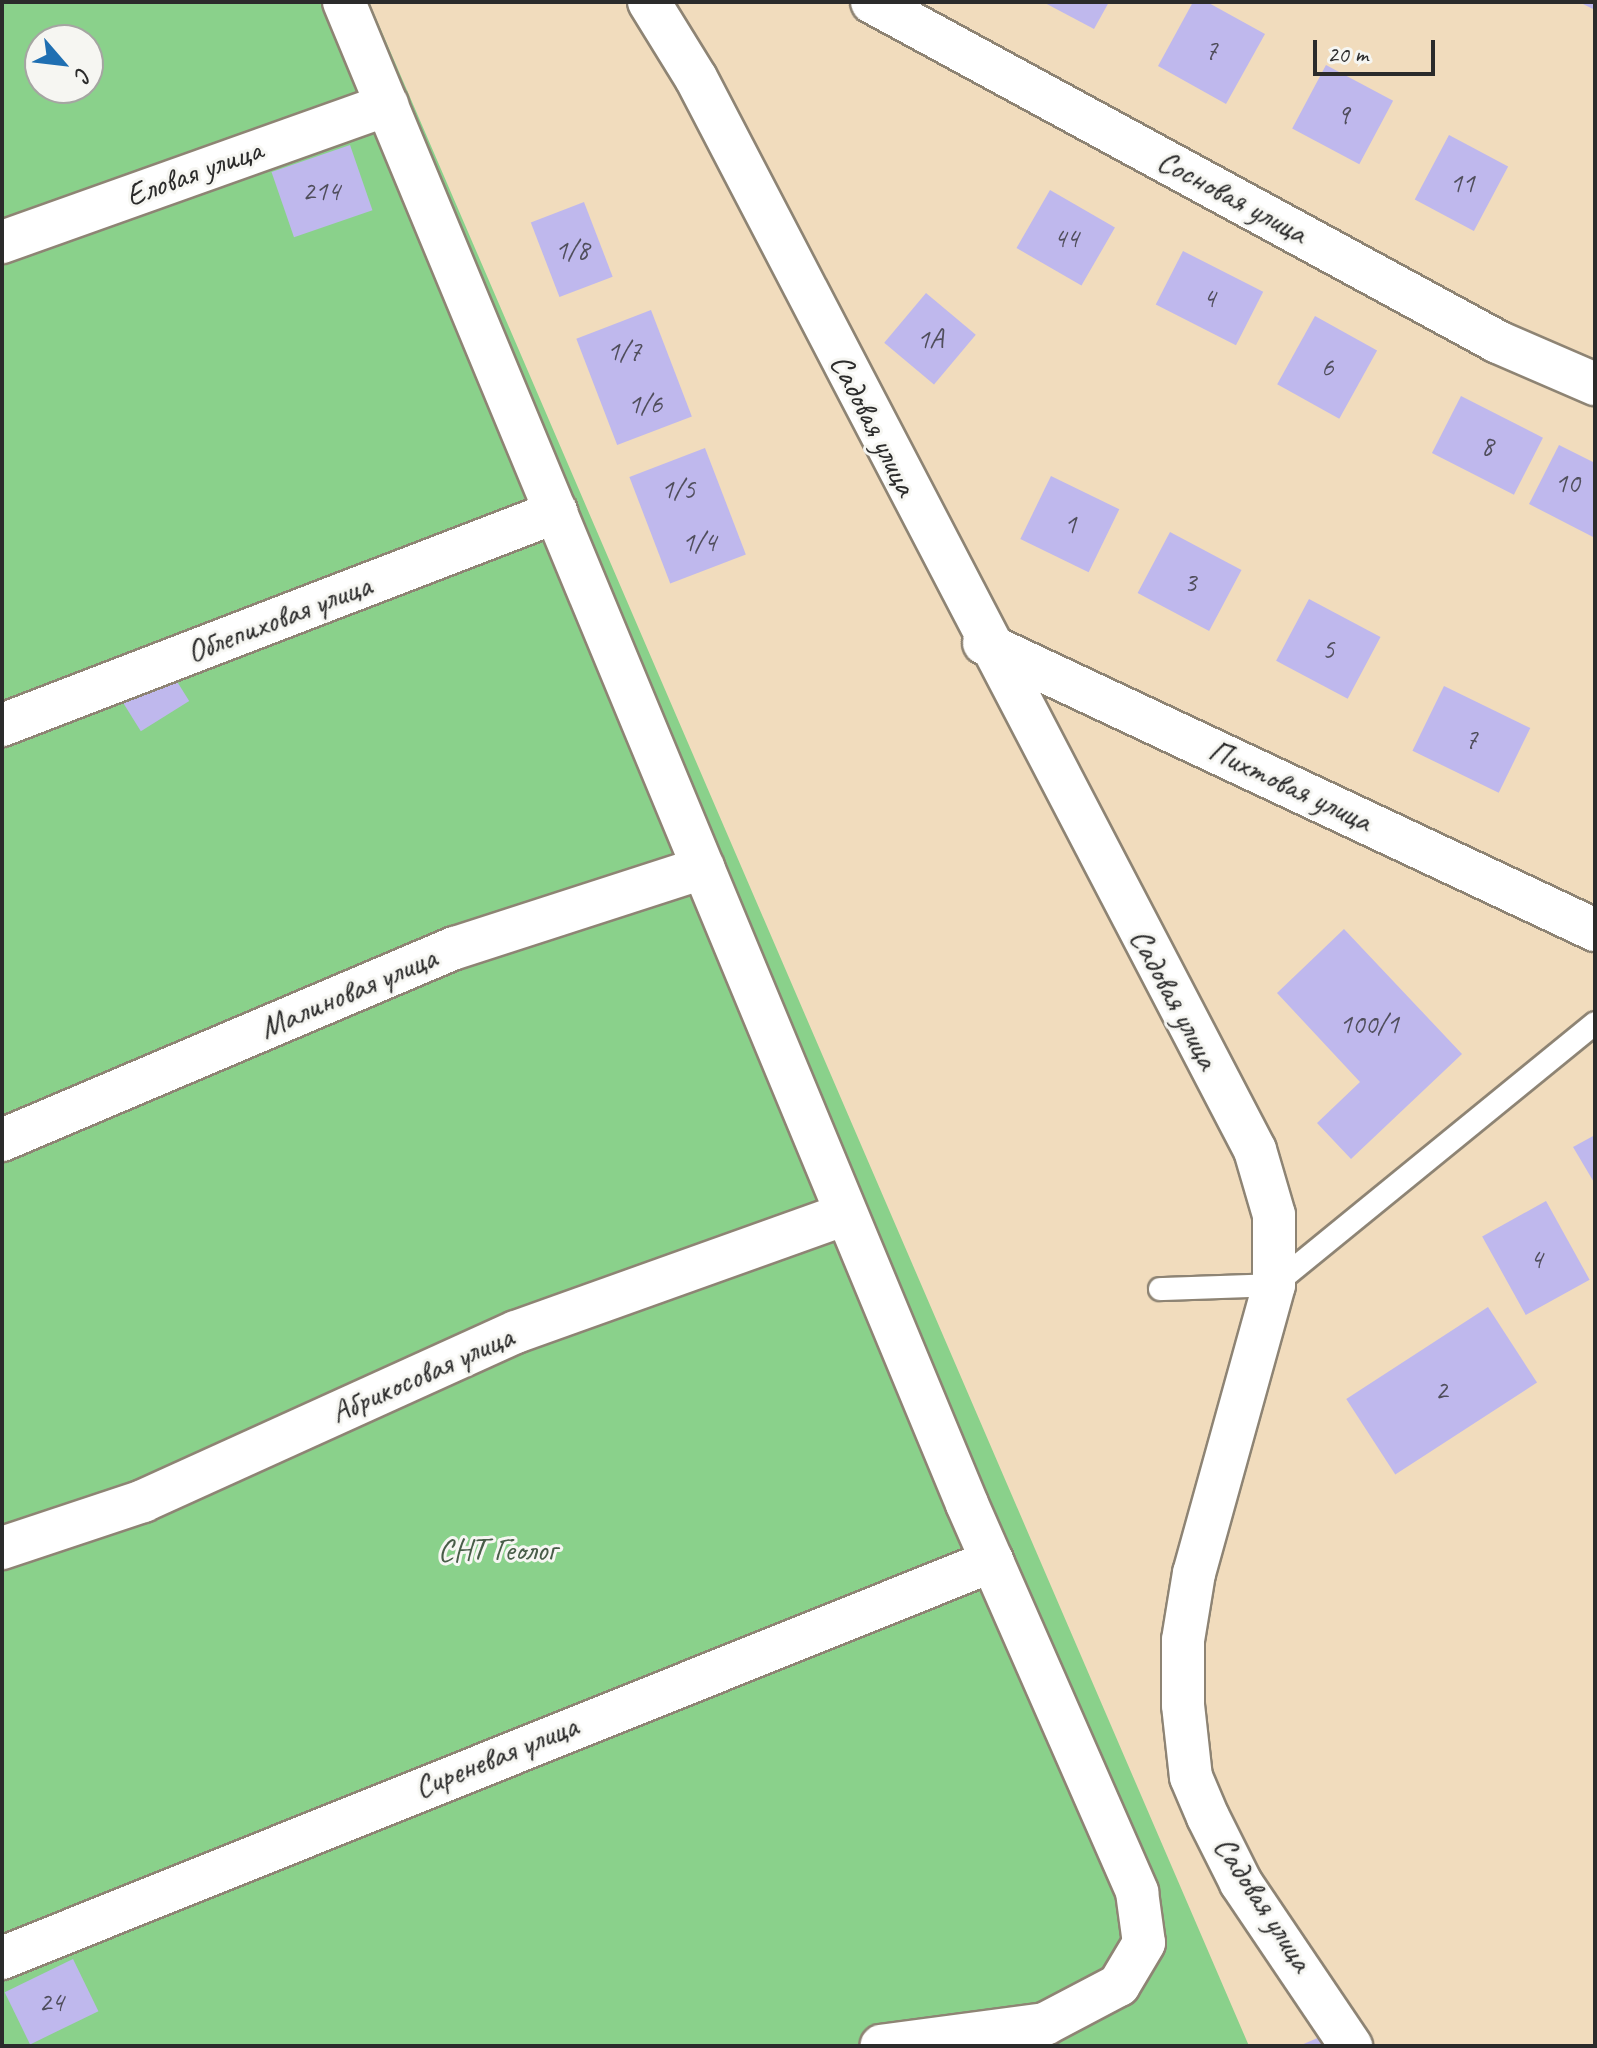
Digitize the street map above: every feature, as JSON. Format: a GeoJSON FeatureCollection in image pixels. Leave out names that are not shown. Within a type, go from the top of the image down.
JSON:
{"type":"FeatureCollection","features":[{"type":"Feature","properties":{"kind":"street"},"geometry":{"type":"LineString","coordinates":[[344,2],[846,1214],[992,1561],[1137,1892],[1144,1943],[1119,1985],[1045,2024],[881,2046]]}},
{"type":"Feature","properties":{"kind":"street","name":"Садовая улица"},"geometry":{"type":"LineString","coordinates":[[649,2],[696,78],[984,643],[1255,1150],[1274,1215],[1274,1285],[1194,1573],[1183,1640],[1183,1705],[1191,1777],[1208,1817],[1241,1883],[1351,2046]]}},
{"type":"Feature","properties":{"kind":"street","name":"Сосновая улица"},"geometry":{"type":"LineString","coordinates":[[872,2],[1498,342],[1595,384]]}},
{"type":"Feature","properties":{"kind":"street","name":"Еловая улица"},"geometry":{"type":"LineString","coordinates":[[2,242],[387,105]]}},
{"type":"Feature","properties":{"kind":"street","name":"Облепиховая улица"},"geometry":{"type":"LineString","coordinates":[[2,725],[556,512]]}},
{"type":"Feature","properties":{"kind":"street","name":"Пихтовая улица"},"geometry":{"type":"LineString","coordinates":[[984,643],[1595,930]]}},
{"type":"Feature","properties":{"kind":"street","name":"Малиновая улица"},"geometry":{"type":"LineString","coordinates":[[2,1140],[455,948],[703,868]]}},
{"type":"Feature","properties":{"kind":"street","name":"Абрикосовая улица"},"geometry":{"type":"LineString","coordinates":[[2,1548],[143,1501],[516,1332],[846,1214]]}},
{"type":"Feature","properties":{"kind":"street","name":"Сиреневая улица"},"geometry":{"type":"LineString","coordinates":[[2,1958],[992,1561]]}},
{"type":"Feature","properties":{"kind":"lane"},"geometry":{"type":"LineString","coordinates":[[1160,1289],[1274,1285],[1595,1023]]}},
{"type":"Feature","properties":{"kind":"green space","name":"СНТ Геолог"},"geometry":{"type":"Polygon","coordinates":[[[2,2],[369,2],[1249,2046],[2,2046],[2,2]]]}},
{"type":"Feature","properties":{"kind":"building"},"geometry":{"type":"Polygon","coordinates":[[[1043,2],[1109,2],[1094,29],[1043,2]]]}},
{"type":"Feature","properties":{"kind":"building"},"geometry":{"type":"Polygon","coordinates":[[[1193,2],[1207,2],[1265,34],[1226,104],[1158,66],[1193,2]]]}},
{"type":"Feature","properties":{"kind":"building"},"geometry":{"type":"Polygon","coordinates":[[[1579,2],[1595,2],[1595,10],[1579,2]]]}},
{"type":"Feature","properties":{"kind":"building"},"geometry":{"type":"Polygon","coordinates":[[[1326,65],[1393,101],[1359,164],[1292,129],[1326,65]]]}},
{"type":"Feature","properties":{"kind":"building"},"geometry":{"type":"Polygon","coordinates":[[[1449,135],[1508,166],[1474,231],[1415,199],[1449,135]]]}},
{"type":"Feature","properties":{"kind":"building"},"geometry":{"type":"Polygon","coordinates":[[[350,145],[372,210],[294,237],[272,172],[350,145]]]}},
{"type":"Feature","properties":{"kind":"building"},"geometry":{"type":"Polygon","coordinates":[[[1050,190],[1115,228],[1081,286],[1016,248],[1050,190]]]}},
{"type":"Feature","properties":{"kind":"building"},"geometry":{"type":"Polygon","coordinates":[[[584,202],[613,277],[559,297],[531,222],[584,202]]]}},
{"type":"Feature","properties":{"kind":"building"},"geometry":{"type":"Polygon","coordinates":[[[1183,251],[1263,292],[1236,345],[1156,304],[1183,251]]]}},
{"type":"Feature","properties":{"kind":"building"},"geometry":{"type":"Polygon","coordinates":[[[926,293],[976,335],[934,385],[884,343],[926,293]]]}},
{"type":"Feature","properties":{"kind":"building"},"geometry":{"type":"Polygon","coordinates":[[[651,310],[692,416],[617,445],[576,339],[651,310]]]}},
{"type":"Feature","properties":{"kind":"building"},"geometry":{"type":"Polygon","coordinates":[[[1315,316],[1377,350],[1339,419],[1277,384],[1315,316]]]}},
{"type":"Feature","properties":{"kind":"building"},"geometry":{"type":"Polygon","coordinates":[[[1461,396],[1543,438],[1514,495],[1432,453],[1461,396]]]}},
{"type":"Feature","properties":{"kind":"building"},"geometry":{"type":"Polygon","coordinates":[[[1559,445],[1595,463],[1595,538],[1529,504],[1559,445]]]}},
{"type":"Feature","properties":{"kind":"building"},"geometry":{"type":"Polygon","coordinates":[[[705,448],[746,554],[670,583],[629,477],[705,448]]]}},
{"type":"Feature","properties":{"kind":"building"},"geometry":{"type":"Polygon","coordinates":[[[1051,476],[1119,509],[1089,572],[1020,539],[1051,476]]]}},
{"type":"Feature","properties":{"kind":"building"},"geometry":{"type":"Polygon","coordinates":[[[1170,532],[1242,570],[1209,631],[1138,593],[1170,532]]]}},
{"type":"Feature","properties":{"kind":"building"},"geometry":{"type":"Polygon","coordinates":[[[1309,599],[1381,637],[1348,699],[1276,661],[1309,599]]]}},
{"type":"Feature","properties":{"kind":"building"},"geometry":{"type":"Polygon","coordinates":[[[168,667],[189,701],[141,731],[120,697],[168,667]]]}},
{"type":"Feature","properties":{"kind":"building"},"geometry":{"type":"Polygon","coordinates":[[[1444,686],[1530,728],[1499,793],[1412,751],[1444,686]]]}},
{"type":"Feature","properties":{"kind":"building"},"geometry":{"type":"Polygon","coordinates":[[[1344,929],[1462,1054],[1351,1159],[1317,1123],[1360,1082],[1277,993],[1344,929]]]}},
{"type":"Feature","properties":{"kind":"building"},"geometry":{"type":"Polygon","coordinates":[[[1595,1135],[1595,1184],[1573,1147],[1595,1135]]]}},
{"type":"Feature","properties":{"kind":"building"},"geometry":{"type":"Polygon","coordinates":[[[1546,1201],[1590,1280],[1526,1315],[1482,1236],[1546,1201]]]}},
{"type":"Feature","properties":{"kind":"building"},"geometry":{"type":"Polygon","coordinates":[[[1488,1307],[1537,1382],[1395,1475],[1346,1399],[1488,1307]]]}},
{"type":"Feature","properties":{"kind":"building"},"geometry":{"type":"Polygon","coordinates":[[[73,1959],[98,2011],[30,2044],[5,1992],[73,1959]]]}},
{"type":"Feature","properties":{"kind":"building"},"geometry":{"type":"Polygon","coordinates":[[[1322,2036],[1326,2046],[1299,2046],[1322,2036]]]}}]}
